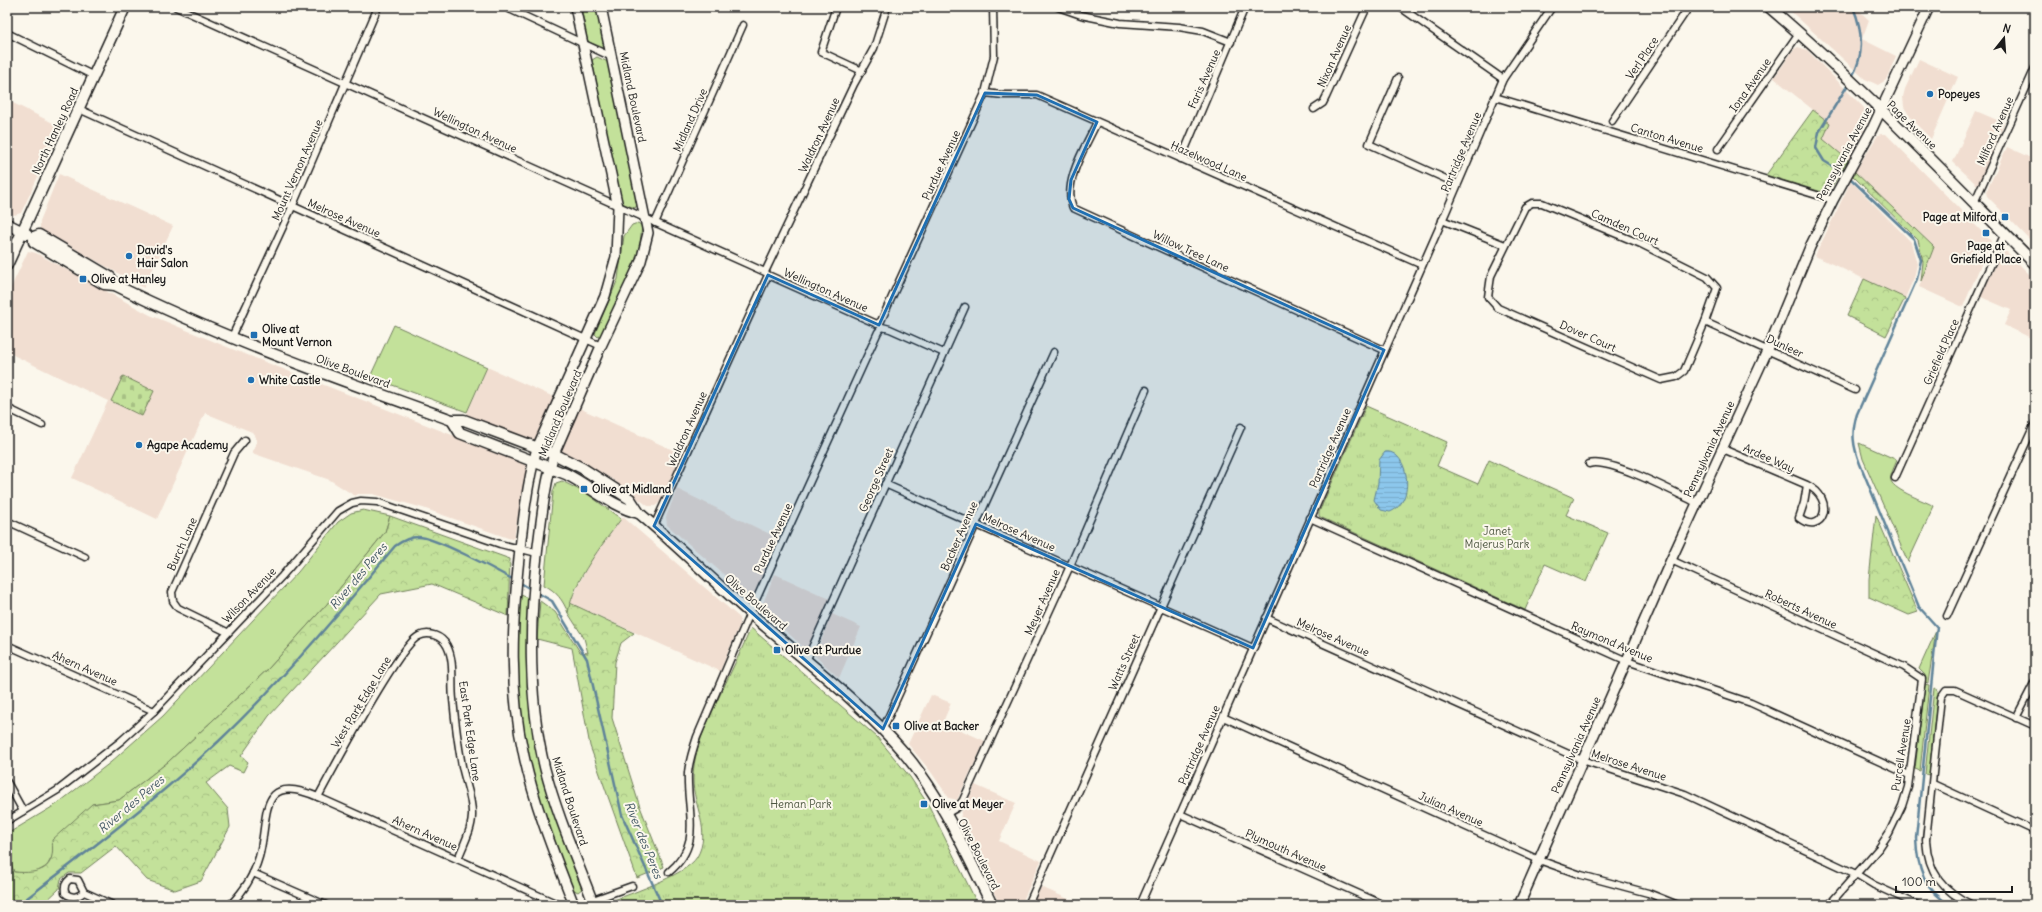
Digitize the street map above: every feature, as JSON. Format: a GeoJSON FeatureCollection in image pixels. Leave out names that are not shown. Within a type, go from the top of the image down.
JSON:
{"type":"FeatureCollection","features":[{"type":"Feature","properties":{"kind":"main road","name":"North Hanley Road"},"geometry":{"type":"LineString","coordinates":[[7,265],[125,7]]}},
{"type":"Feature","properties":{"kind":"main road","name":"Midland Boulevard"},"geometry":{"type":"LineString","coordinates":[[574,905],[546,831],[523,755],[513,678],[512,640],[515,592],[525,506],[533,462],[537,448],[611,279],[616,258],[618,207],[575,7]]}},
{"type":"Feature","properties":{"kind":"main road","name":"Midland Boulevard"},"geometry":{"type":"LineString","coordinates":[[593,903],[565,830],[545,769],[533,688],[531,649],[532,602],[537,553],[544,499],[550,468],[554,454],[601,346],[641,261],[648,233],[602,7]]}},
{"type":"Feature","properties":{"kind":"main road","name":"Page Avenue"},"geometry":{"type":"LineString","coordinates":[[1769,7],[1850,80],[2035,264]]}},
{"type":"Feature","properties":{"kind":"main road","name":"Pennsylvania Avenue"},"geometry":{"type":"LineString","coordinates":[[1519,905],[1671,560],[1768,349],[1810,247],[1833,200],[1881,111],[1929,7]]}},
{"type":"Feature","properties":{"kind":"main road","name":"Olive Boulevard"},"geometry":{"type":"LineString","coordinates":[[7,224],[34,237],[39,235],[52,242],[110,277],[115,285],[187,320],[231,339],[452,420],[464,420],[554,454],[606,482],[630,499],[639,513],[750,613],[883,729],[926,781],[946,814],[992,905]]}},
{"type":"Feature","properties":{"kind":"main road","name":"Olive Boulevard"},"geometry":{"type":"LineString","coordinates":[[452,420],[460,433],[582,482],[624,510],[639,513]]}},
{"type":"Feature","properties":{"kind":"street","name":"Wellington Avenue"},"geometry":{"type":"LineString","coordinates":[[176,7],[346,82],[618,207],[767,273],[879,326],[890,329],[944,353]]}},
{"type":"Feature","properties":{"kind":"street","name":"Mount Vernon Avenue"},"geometry":{"type":"LineString","coordinates":[[231,339],[293,205],[378,7]]}},
{"type":"Feature","properties":{"kind":"street"},"geometry":{"type":"LineString","coordinates":[[505,7],[612,57]]}},
{"type":"Feature","properties":{"kind":"street"},"geometry":{"type":"LineString","coordinates":[[836,7],[821,52],[862,71]]}},
{"type":"Feature","properties":{"kind":"street","name":"Waldron Avenue"},"geometry":{"type":"LineString","coordinates":[[654,526],[767,273],[854,84],[874,48],[887,7]]}},
{"type":"Feature","properties":{"kind":"street","name":"Purdue Avenue"},"geometry":{"type":"LineString","coordinates":[[669,872],[680,863],[690,839],[692,827],[688,775],[692,750],[750,613],[985,93],[994,56],[992,7]]}},
{"type":"Feature","properties":{"kind":"street"},"geometry":{"type":"LineString","coordinates":[[1058,7],[1087,16],[1120,23],[1180,27],[1203,31],[1231,42]]}},
{"type":"Feature","properties":{"kind":"street","name":"Faris Avenue"},"geometry":{"type":"LineString","coordinates":[[1181,159],[1245,7]]}},
{"type":"Feature","properties":{"kind":"street","name":"Nixon Avenue"},"geometry":{"type":"LineString","coordinates":[[1314,109],[1323,103],[1367,7]]}},
{"type":"Feature","properties":{"kind":"street"},"geometry":{"type":"LineString","coordinates":[[1400,7],[1503,79]]}},
{"type":"Feature","properties":{"kind":"street","name":"Partridge Avenue"},"geometry":{"type":"LineString","coordinates":[[1140,905],[1422,266],[1495,96],[1503,79],[1552,7]]}},
{"type":"Feature","properties":{"kind":"street","name":"Verl Place"},"geometry":{"type":"LineString","coordinates":[[1612,121],[1689,7]]}},
{"type":"Feature","properties":{"kind":"street","name":"Midland Drive"},"geometry":{"type":"LineString","coordinates":[[655,223],[743,25]]}},
{"type":"Feature","properties":{"kind":"street"},"geometry":{"type":"LineString","coordinates":[[7,33],[94,76]]}},
{"type":"Feature","properties":{"kind":"street","name":"Iona Avenue"},"geometry":{"type":"LineString","coordinates":[[1718,150],[1799,33]]}},
{"type":"Feature","properties":{"kind":"street","name":"Milford Avenue"},"geometry":{"type":"LineString","coordinates":[[1974,203],[2035,68]]}},
{"type":"Feature","properties":{"kind":"street"},"geometry":{"type":"LineString","coordinates":[[1398,78],[1369,144],[1457,184]]}},
{"type":"Feature","properties":{"kind":"street","name":"Hazelwood Lane"},"geometry":{"type":"LineString","coordinates":[[985,93],[1003,95],[1037,95],[1422,266]]}},
{"type":"Feature","properties":{"kind":"street","name":"Canton Avenue"},"geometry":{"type":"LineString","coordinates":[[1495,96],[1833,200]]}},
{"type":"Feature","properties":{"kind":"street","name":"Melrose Avenue"},"geometry":{"type":"LineString","coordinates":[[79,110],[293,205],[601,346]]}},
{"type":"Feature","properties":{"kind":"street","name":"Willow Tree Lane"},"geometry":{"type":"LineString","coordinates":[[1097,122],[1071,180],[1069,199],[1073,208],[1384,350]]}},
{"type":"Feature","properties":{"kind":"street","name":"Camden Court"},"geometry":{"type":"LineString","coordinates":[[1505,245],[1525,207],[1532,203],[1542,203],[1641,244],[1707,277],[1716,284],[1717,288],[1706,322]]}},
{"type":"Feature","properties":{"kind":"street"},"geometry":{"type":"LineString","coordinates":[[1442,220],[1505,245]]}},
{"type":"Feature","properties":{"kind":"street","name":"Griefield Place"},"geometry":{"type":"LineString","coordinates":[[1895,478],[2005,233]]}},
{"type":"Feature","properties":{"kind":"street","name":"Dover Court"},"geometry":{"type":"LineString","coordinates":[[1505,245],[1491,276],[1488,292],[1488,297],[1498,308],[1661,380],[1676,378],[1684,371],[1706,322]]}},
{"type":"Feature","properties":{"kind":"street","name":"George Street"},"geometry":{"type":"LineString","coordinates":[[806,661],[965,308]]}},
{"type":"Feature","properties":{"kind":"street","name":"Dunleer"},"geometry":{"type":"LineString","coordinates":[[1706,322],[1855,390]]}},
{"type":"Feature","properties":{"kind":"street","name":"Backer Avenue"},"geometry":{"type":"LineString","coordinates":[[883,729],[1054,352]]}},
{"type":"Feature","properties":{"kind":"street","name":"Meyer Avenue"},"geometry":{"type":"LineString","coordinates":[[946,814],[958,807],[963,800],[1070,566],[1146,390]]}},
{"type":"Feature","properties":{"kind":"street"},"geometry":{"type":"LineString","coordinates":[[7,408],[42,425]]}},
{"type":"Feature","properties":{"kind":"street"},"geometry":{"type":"LineString","coordinates":[[1947,616],[2035,423]]}},
{"type":"Feature","properties":{"kind":"street","name":"Watts Street"},"geometry":{"type":"LineString","coordinates":[[1028,905],[1240,427]]}},
{"type":"Feature","properties":{"kind":"street","name":"Burch Lane"},"geometry":{"type":"LineString","coordinates":[[227,632],[178,608],[173,601],[172,592],[234,453],[245,440]]}},
{"type":"Feature","properties":{"kind":"street","name":"Ardee Way"},"geometry":{"type":"LineString","coordinates":[[1723,448],[1807,485],[1822,496],[1825,505],[1820,519],[1813,524],[1806,524],[1799,518],[1804,503],[1807,485]]}},
{"type":"Feature","properties":{"kind":"street"},"geometry":{"type":"LineString","coordinates":[[1589,464],[1595,462],[1614,465],[1697,503]]}},
{"type":"Feature","properties":{"kind":"street","name":"Melrose Avenue"},"geometry":{"type":"LineString","coordinates":[[885,484],[1253,648]]}},
{"type":"Feature","properties":{"kind":"street","name":"Wilson Avenue"},"geometry":{"type":"LineString","coordinates":[[7,821],[58,790],[121,741],[154,711],[227,632],[282,576],[331,517],[352,503],[368,501],[377,502],[520,549],[537,553]]}},
{"type":"Feature","properties":{"kind":"street","name":"Raymond Avenue"},"geometry":{"type":"LineString","coordinates":[[1310,518],[1627,661],[1751,703],[1909,775]]}},
{"type":"Feature","properties":{"kind":"street"},"geometry":{"type":"LineString","coordinates":[[7,521],[85,557]]}},
{"type":"Feature","properties":{"kind":"street","name":"Roberts Avenue"},"geometry":{"type":"LineString","coordinates":[[1671,560],[1904,667],[1922,679]]}},
{"type":"Feature","properties":{"kind":"street","name":"Melrose Avenue"},"geometry":{"type":"LineString","coordinates":[[1266,618],[1582,760],[1685,794],[1856,874],[1874,885],[1918,905]]}},
{"type":"Feature","properties":{"kind":"street","name":"West Park Edge Lane"},"geometry":{"type":"LineString","coordinates":[[318,796],[386,678],[413,639],[426,634],[433,635]]}},
{"type":"Feature","properties":{"kind":"street","name":"East Park Edge Lane"},"geometry":{"type":"LineString","coordinates":[[433,635],[446,644],[451,656],[457,731],[462,766],[472,811],[472,823],[458,859]]}},
{"type":"Feature","properties":{"kind":"street","name":"Ahern Avenue"},"geometry":{"type":"LineString","coordinates":[[7,645],[154,711]]}},
{"type":"Feature","properties":{"kind":"street","name":"Purcell Avenue"},"geometry":{"type":"LineString","coordinates":[[1830,905],[1879,848],[1894,823],[1905,797],[1922,679]]}},
{"type":"Feature","properties":{"kind":"street"},"geometry":{"type":"LineString","coordinates":[[2016,718],[2035,681]]}},
{"type":"Feature","properties":{"kind":"street"},"geometry":{"type":"LineString","coordinates":[[1972,905],[1954,895],[1942,884],[1932,869],[1927,853],[1926,840],[1933,784],[1940,700],[1946,690],[1955,690],[2035,726]]}},
{"type":"Feature","properties":{"kind":"street","name":"Julian Avenue"},"geometry":{"type":"LineString","coordinates":[[1223,717],[1539,860],[1588,878],[1648,893],[1678,905]]}},
{"type":"Feature","properties":{"kind":"street"},"geometry":{"type":"LineString","coordinates":[[7,782],[23,811]]}},
{"type":"Feature","properties":{"kind":"street"},"geometry":{"type":"LineString","coordinates":[[1933,784],[2035,831]]}},
{"type":"Feature","properties":{"kind":"street","name":"Ahern Avenue"},"geometry":{"type":"LineString","coordinates":[[253,873],[262,840],[268,803],[274,795],[280,792],[298,790],[318,796],[560,905]]}},
{"type":"Feature","properties":{"kind":"street","name":"Plymouth Avenue"},"geometry":{"type":"LineString","coordinates":[[1180,814],[1384,905]]}},
{"type":"Feature","properties":{"kind":"street"},"geometry":{"type":"LineString","coordinates":[[230,905],[253,873],[326,905]]}},
{"type":"Feature","properties":{"kind":"street"},"geometry":{"type":"LineString","coordinates":[[579,905],[593,903],[632,886]]}},
{"type":"Feature","properties":{"kind":"street"},"geometry":{"type":"LineString","coordinates":[[84,892],[113,905]]}},
{"type":"Feature","properties":{"kind":"highlighted area"},"geometry":{"type":"Polygon","coordinates":[[[985,93],[1037,95],[1097,122],[1071,180],[1069,199],[1073,208],[1384,350],[1253,648],[976,524],[883,729],[654,526],[768,275],[879,325],[985,93]]]}},
{"type":"Feature","properties":{"kind":"shaded area"},"geometry":{"type":"Polygon","coordinates":[[[1786,7],[1855,7],[1869,20],[1862,39],[1896,56],[1886,80],[1878,85],[1865,79],[1786,7]]]}},
{"type":"Feature","properties":{"kind":"shaded area"},"geometry":{"type":"Polygon","coordinates":[[[1798,47],[1807,50],[1864,108],[1868,121],[1848,160],[1823,139],[1829,123],[1774,78],[1794,49],[1798,47]]]}},
{"type":"Feature","properties":{"kind":"shaded area"},"geometry":{"type":"Polygon","coordinates":[[[1919,59],[1958,77],[1931,139],[1912,120],[1904,107],[1903,97],[1905,89],[1919,59]]]}},
{"type":"Feature","properties":{"kind":"shaded area"},"geometry":{"type":"Polygon","coordinates":[[[7,100],[61,127],[21,213],[14,215],[7,212],[7,100]]]}},
{"type":"Feature","properties":{"kind":"shaded area"},"geometry":{"type":"Polygon","coordinates":[[[1976,111],[2004,123],[1979,183],[1976,184],[1953,162],[1976,111]]]}},
{"type":"Feature","properties":{"kind":"shaded area"},"geometry":{"type":"Polygon","coordinates":[[[1886,134],[1991,241],[1963,307],[1919,287],[1934,247],[1855,172],[1878,135],[1886,134]]]}},
{"type":"Feature","properties":{"kind":"shaded area"},"geometry":{"type":"Polygon","coordinates":[[[2007,147],[2035,160],[2035,245],[1987,196],[1986,192],[2007,147]]]}},
{"type":"Feature","properties":{"kind":"shaded area"},"geometry":{"type":"Polygon","coordinates":[[[59,174],[173,226],[144,288],[40,229],[40,221],[59,174]]]}},
{"type":"Feature","properties":{"kind":"shaded area"},"geometry":{"type":"Polygon","coordinates":[[[1851,181],[1911,242],[1917,264],[1914,278],[1905,298],[1815,256],[1851,181]]]}},
{"type":"Feature","properties":{"kind":"shaded area"},"geometry":{"type":"Polygon","coordinates":[[[28,251],[36,253],[150,315],[232,349],[524,463],[527,465],[527,469],[514,537],[512,539],[508,538],[423,508],[373,494],[358,494],[355,496],[330,480],[252,453],[257,442],[255,435],[252,432],[205,413],[157,519],[72,478],[108,401],[7,352],[7,296],[28,251]]]}},
{"type":"Feature","properties":{"kind":"shaded area"},"geometry":{"type":"Polygon","coordinates":[[[2007,252],[2035,280],[2035,340],[2004,325],[2011,310],[1981,297],[2001,254],[2007,252]]]}},
{"type":"Feature","properties":{"kind":"shaded area"},"geometry":{"type":"Polygon","coordinates":[[[487,367],[556,398],[536,441],[466,416],[487,367]]]}},
{"type":"Feature","properties":{"kind":"shaded area"},"geometry":{"type":"Polygon","coordinates":[[[579,408],[682,454],[659,503],[655,506],[648,506],[612,479],[562,453],[562,447],[579,408]]]}},
{"type":"Feature","properties":{"kind":"shaded area"},"geometry":{"type":"Polygon","coordinates":[[[677,489],[780,539],[753,596],[745,593],[667,525],[666,517],[677,489]]]}},
{"type":"Feature","properties":{"kind":"shaded area"},"geometry":{"type":"Polygon","coordinates":[[[623,517],[740,618],[740,624],[720,671],[570,603],[591,559],[623,517]]]}},
{"type":"Feature","properties":{"kind":"shaded area"},"geometry":{"type":"Polygon","coordinates":[[[775,574],[830,599],[808,647],[803,647],[761,608],[775,574]]]}},
{"type":"Feature","properties":{"kind":"shaded area"},"geometry":{"type":"Polygon","coordinates":[[[832,614],[861,627],[839,678],[815,656],[832,614]]]}},
{"type":"Feature","properties":{"kind":"shaded area"},"geometry":{"type":"Polygon","coordinates":[[[931,695],[951,703],[943,722],[985,741],[957,800],[949,798],[931,772],[908,744],[931,695]]]}},
{"type":"Feature","properties":{"kind":"shaded area"},"geometry":{"type":"Polygon","coordinates":[[[975,785],[1016,803],[999,841],[1041,861],[1021,905],[1000,905],[960,822],[961,813],[967,804],[975,785]]]}},
{"type":"Feature","properties":{"kind":"shaded area"},"geometry":{"type":"Polygon","coordinates":[[[1041,887],[1082,905],[1033,905],[1041,887]]]}},
{"type":"Feature","properties":{"kind":"green space"},"geometry":{"type":"Polygon","coordinates":[[[581,7],[598,7],[606,45],[604,48],[589,42],[587,39],[581,7]]]}},
{"type":"Feature","properties":{"kind":"green space"},"geometry":{"type":"Polygon","coordinates":[[[597,57],[608,62],[638,204],[635,208],[624,204],[620,199],[592,60],[597,57]]]}},
{"type":"Feature","properties":{"kind":"green space"},"geometry":{"type":"Polygon","coordinates":[[[1813,110],[1830,123],[1823,139],[1848,160],[1831,188],[1828,191],[1822,192],[1766,175],[1813,110]]]}},
{"type":"Feature","properties":{"kind":"green space"},"geometry":{"type":"Polygon","coordinates":[[[1855,172],[1934,247],[1921,281],[1923,262],[1918,240],[1853,176],[1855,172]]]}},
{"type":"Feature","properties":{"kind":"green space"},"geometry":{"type":"Polygon","coordinates":[[[638,223],[642,226],[639,252],[602,335],[598,337],[595,334],[596,331],[618,279],[624,236],[632,225],[638,223]]]}},
{"type":"Feature","properties":{"kind":"green space"},"geometry":{"type":"Polygon","coordinates":[[[1864,279],[1905,298],[1886,336],[1847,316],[1864,279]]]}},
{"type":"Feature","properties":{"kind":"green space"},"geometry":{"type":"Polygon","coordinates":[[[394,325],[487,367],[467,412],[370,377],[394,325]]]}},
{"type":"Feature","properties":{"kind":"green space"},"geometry":{"type":"Polygon","coordinates":[[[123,376],[154,391],[142,416],[111,401],[123,376]]]}},
{"type":"Feature","properties":{"kind":"green space","name":"Janet Majerus Park"},"geometry":{"type":"Polygon","coordinates":[[[1366,406],[1447,442],[1437,466],[1478,484],[1489,460],[1574,498],[1566,515],[1608,533],[1586,582],[1545,564],[1525,610],[1319,516],[1319,512],[1366,406]]]}},
{"type":"Feature","properties":{"kind":"green space"},"geometry":{"type":"Polygon","coordinates":[[[1859,443],[1897,460],[1891,476],[1891,481],[1894,485],[1904,492],[1934,506],[1908,562],[1863,459],[1859,443]]]}},
{"type":"Feature","properties":{"kind":"green space"},"geometry":{"type":"Polygon","coordinates":[[[562,481],[589,495],[621,519],[597,552],[576,587],[568,613],[559,596],[544,585],[553,492],[556,483],[562,481]]]}},
{"type":"Feature","properties":{"kind":"green space"},"geometry":{"type":"Polygon","coordinates":[[[363,510],[390,516],[385,532],[327,604],[269,668],[168,762],[119,800],[92,804],[54,853],[47,866],[33,874],[14,872],[7,856],[7,834],[57,804],[111,762],[163,716],[298,572],[338,522],[351,513],[363,510]]]}},
{"type":"Feature","properties":{"kind":"green space"},"geometry":{"type":"Polygon","coordinates":[[[1876,515],[1918,612],[1909,615],[1869,597],[1869,579],[1876,515]]]}},
{"type":"Feature","properties":{"kind":"green space"},"geometry":{"type":"Polygon","coordinates":[[[390,516],[510,559],[508,616],[432,584],[381,594],[269,716],[241,756],[248,762],[243,772],[229,766],[206,783],[228,809],[230,827],[201,881],[175,890],[147,880],[116,846],[81,873],[69,873],[61,879],[59,889],[42,905],[7,905],[7,853],[14,872],[39,871],[49,864],[53,850],[52,840],[92,804],[119,800],[168,762],[269,668],[327,604],[385,532],[390,516]]]}},
{"type":"Feature","properties":{"kind":"green space"},"geometry":{"type":"Polygon","coordinates":[[[521,595],[528,598],[528,648],[534,725],[583,888],[578,892],[572,889],[551,832],[541,803],[528,752],[519,685],[518,640],[521,595]]]}},
{"type":"Feature","properties":{"kind":"green space"},"geometry":{"type":"Polygon","coordinates":[[[540,601],[555,612],[580,652],[588,653],[584,638],[568,613],[570,603],[634,633],[621,643],[615,662],[612,718],[639,804],[664,867],[637,878],[590,746],[572,648],[537,639],[540,601]]]}},
{"type":"Feature","properties":{"kind":"green space","name":"Heman Park"},"geometry":{"type":"Polygon","coordinates":[[[751,628],[877,737],[910,777],[929,806],[978,905],[601,905],[668,878],[691,864],[697,857],[703,838],[701,818],[693,780],[695,758],[706,727],[751,628]]]}},
{"type":"Feature","properties":{"kind":"green space"},"geometry":{"type":"Polygon","coordinates":[[[1936,631],[1928,683],[1925,682],[1925,675],[1919,669],[1936,631]]]}},
{"type":"Feature","properties":{"kind":"green space"},"geometry":{"type":"Polygon","coordinates":[[[1925,684],[1929,685],[1920,771],[1915,769],[1925,684]]]}},
{"type":"Feature","properties":{"kind":"green space"},"geometry":{"type":"Polygon","coordinates":[[[1934,688],[1938,690],[1929,775],[1925,774],[1934,688]]]}},
{"type":"Feature","properties":{"kind":"water"},"geometry":{"type":"Polygon","coordinates":[[[1385,452],[1393,453],[1399,458],[1404,466],[1407,487],[1399,506],[1390,512],[1381,510],[1374,500],[1378,483],[1379,460],[1385,452]]]}},
{"type":"Feature","properties":{"kind":"waterway"},"geometry":{"type":"LineString","coordinates":[[1852,77],[1861,51],[1861,34],[1853,7]]}},
{"type":"Feature","properties":{"kind":"waterway"},"geometry":{"type":"LineString","coordinates":[[1845,174],[1824,161],[1816,148],[1819,132],[1849,83]]}},
{"type":"Feature","properties":{"kind":"waterway"},"geometry":{"type":"LineString","coordinates":[[1849,177],[1914,239],[1921,260],[1917,279],[1857,414],[1853,433],[1860,464],[1919,607],[1937,627],[1916,838],[1920,868],[1928,885],[1934,893],[1951,905]]}},
{"type":"Feature","properties":{"kind":"waterway","name":"River des Peres"},"geometry":{"type":"LineString","coordinates":[[18,905],[146,805],[219,741],[288,670],[398,544],[412,538],[426,538],[466,555],[514,580]]}},
{"type":"Feature","properties":{"kind":"waterway","name":"River des Peres"},"geometry":{"type":"LineString","coordinates":[[519,582],[532,590]]}},
{"type":"Feature","properties":{"kind":"waterway","name":"River des Peres"},"geometry":{"type":"LineString","coordinates":[[536,592],[552,601],[587,659],[622,815],[662,905]]}},
{"type":"Feature","properties":{"kind":"place","name":"Popeyes"},"geometry":{"type":"Point","coordinates":[1930,94]}},
{"type":"Feature","properties":{"kind":"place","name":"Page at Milford"},"geometry":{"type":"Point","coordinates":[2005,217]}},
{"type":"Feature","properties":{"kind":"place","name":"Page at Griefield Place"},"geometry":{"type":"Point","coordinates":[1986,233]}},
{"type":"Feature","properties":{"kind":"place","name":"David's Hair Salon"},"geometry":{"type":"Point","coordinates":[129,256]}},
{"type":"Feature","properties":{"kind":"place","name":"Olive at Hanley"},"geometry":{"type":"Point","coordinates":[83,279]}},
{"type":"Feature","properties":{"kind":"place","name":"Olive at Mount Vernon"},"geometry":{"type":"Point","coordinates":[254,335]}},
{"type":"Feature","properties":{"kind":"place","name":"White Castle"},"geometry":{"type":"Point","coordinates":[251,380]}},
{"type":"Feature","properties":{"kind":"place","name":"Agape Academy"},"geometry":{"type":"Point","coordinates":[139,445]}},
{"type":"Feature","properties":{"kind":"place","name":"Olive at Midland"},"geometry":{"type":"Point","coordinates":[584,489]}},
{"type":"Feature","properties":{"kind":"place","name":"Olive at Purdue"},"geometry":{"type":"Point","coordinates":[777,650]}},
{"type":"Feature","properties":{"kind":"place","name":"Olive at Backer"},"geometry":{"type":"Point","coordinates":[896,726]}},
{"type":"Feature","properties":{"kind":"place","name":"Olive at Meyer"},"geometry":{"type":"Point","coordinates":[924,804]}}]}
